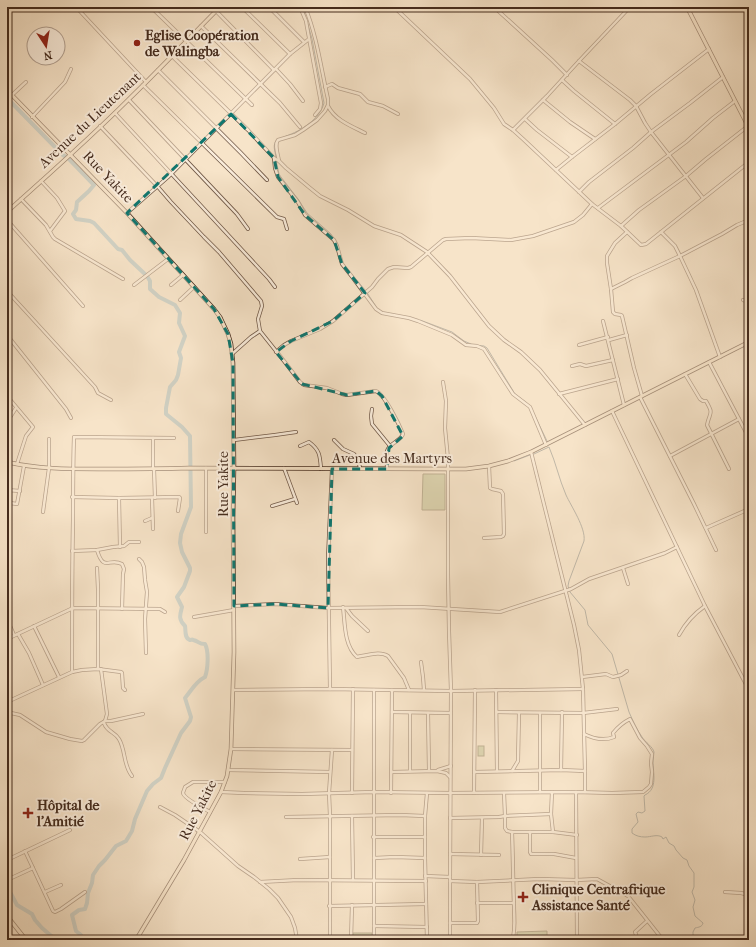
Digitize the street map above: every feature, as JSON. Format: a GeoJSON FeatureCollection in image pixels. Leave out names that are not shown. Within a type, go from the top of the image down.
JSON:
{"type":"FeatureCollection","features":[{"type":"Feature","properties":{"kind":"main road","name":"Avenue du Lieutenant"},"geometry":{"type":"LineString","coordinates":[[7,212],[129,100],[220,7]]}},
{"type":"Feature","properties":{"kind":"main road"},"geometry":{"type":"LineString","coordinates":[[687,7],[749,127]]}},
{"type":"Feature","properties":{"kind":"main road","name":"Rue Yakite"},"geometry":{"type":"LineString","coordinates":[[7,90],[128,213],[214,309],[220,317],[228,334],[232,354],[234,440],[234,690],[231,749],[228,770],[221,792],[200,832],[136,940]]}},
{"type":"Feature","properties":{"kind":"main road","name":"Avenue des Martyrs"},"geometry":{"type":"LineString","coordinates":[[7,462],[24,466],[72,469],[466,469],[489,466],[508,461],[546,445],[749,342]]}},
{"type":"Feature","properties":{"kind":"main road"},"geometry":{"type":"LineString","coordinates":[[7,916],[26,940]]}},
{"type":"Feature","properties":{"kind":"street"},"geometry":{"type":"LineString","coordinates":[[76,7],[146,82]]}},
{"type":"Feature","properties":{"kind":"street"},"geometry":{"type":"LineString","coordinates":[[242,7],[290,54]]}},
{"type":"Feature","properties":{"kind":"street"},"geometry":{"type":"LineString","coordinates":[[269,7],[304,42]]}},
{"type":"Feature","properties":{"kind":"street"},"geometry":{"type":"LineString","coordinates":[[300,7],[306,21],[321,103],[320,109],[315,115]]}},
{"type":"Feature","properties":{"kind":"street"},"geometry":{"type":"LineString","coordinates":[[305,7],[312,27],[328,105],[334,114],[341,120],[365,133]]}},
{"type":"Feature","properties":{"kind":"street"},"geometry":{"type":"LineString","coordinates":[[394,7],[469,78],[494,108],[504,124],[513,130],[592,204],[621,226],[639,243],[644,245],[646,244],[749,162]]}},
{"type":"Feature","properties":{"kind":"street"},"geometry":{"type":"LineString","coordinates":[[426,7],[430,10]]}},
{"type":"Feature","properties":{"kind":"street"},"geometry":{"type":"LineString","coordinates":[[494,7],[567,75]]}},
{"type":"Feature","properties":{"kind":"street"},"geometry":{"type":"LineString","coordinates":[[513,130],[567,75],[630,7]]}},
{"type":"Feature","properties":{"kind":"street"},"geometry":{"type":"LineString","coordinates":[[152,8],[252,105]]}},
{"type":"Feature","properties":{"kind":"street"},"geometry":{"type":"LineString","coordinates":[[216,11],[290,84],[303,101]]}},
{"type":"Feature","properties":{"kind":"street"},"geometry":{"type":"LineString","coordinates":[[201,26],[280,103],[300,127]]}},
{"type":"Feature","properties":{"kind":"street"},"geometry":{"type":"LineString","coordinates":[[128,213],[172,174],[290,54],[309,39]]}},
{"type":"Feature","properties":{"kind":"street"},"geometry":{"type":"LineString","coordinates":[[556,170],[709,49]]}},
{"type":"Feature","properties":{"kind":"street"},"geometry":{"type":"LineString","coordinates":[[172,56],[248,130],[274,158],[320,196],[348,210],[376,227],[401,235],[428,252],[450,276],[489,326],[538,368],[585,425]]}},
{"type":"Feature","properties":{"kind":"street"},"geometry":{"type":"LineString","coordinates":[[579,61],[636,106],[651,132],[703,198]]}},
{"type":"Feature","properties":{"kind":"street"},"geometry":{"type":"LineString","coordinates":[[32,116],[65,82],[71,69]]}},
{"type":"Feature","properties":{"kind":"street"},"geometry":{"type":"LineString","coordinates":[[158,70],[267,180]]}},
{"type":"Feature","properties":{"kind":"street"},"geometry":{"type":"LineString","coordinates":[[579,192],[589,182],[632,149],[651,132],[723,77]]}},
{"type":"Feature","properties":{"kind":"street"},"geometry":{"type":"LineString","coordinates":[[562,80],[615,124]]}},
{"type":"Feature","properties":{"kind":"street"},"geometry":{"type":"LineString","coordinates":[[12,95],[26,82]]}},
{"type":"Feature","properties":{"kind":"street"},"geometry":{"type":"LineString","coordinates":[[325,86],[332,84],[338,88],[359,94],[368,102],[383,106],[398,114]]}},
{"type":"Feature","properties":{"kind":"street"},"geometry":{"type":"LineString","coordinates":[[143,85],[277,217],[284,219],[288,229]]}},
{"type":"Feature","properties":{"kind":"street"},"geometry":{"type":"LineString","coordinates":[[129,100],[237,214],[248,229]]}},
{"type":"Feature","properties":{"kind":"street"},"geometry":{"type":"LineString","coordinates":[[543,100],[570,122],[595,139]]}},
{"type":"Feature","properties":{"kind":"street"},"geometry":{"type":"LineString","coordinates":[[598,208],[686,142],[713,118],[736,101]]}},
{"type":"Feature","properties":{"kind":"street"},"geometry":{"type":"LineString","coordinates":[[279,161],[276,141],[295,135],[307,128],[322,114],[328,105]]}},
{"type":"Feature","properties":{"kind":"street"},"geometry":{"type":"LineString","coordinates":[[115,113],[275,287]]}},
{"type":"Feature","properties":{"kind":"street"},"geometry":{"type":"LineString","coordinates":[[525,119],[572,157]]}},
{"type":"Feature","properties":{"kind":"street"},"geometry":{"type":"LineString","coordinates":[[100,126],[158,187],[170,202],[219,252],[262,301],[258,319],[260,331],[297,380],[302,384],[327,388],[347,395],[376,390],[379,392],[392,412],[403,434],[402,437],[390,446],[387,451],[387,469]]}},
{"type":"Feature","properties":{"kind":"street"},"geometry":{"type":"LineString","coordinates":[[621,226],[639,210],[749,127]]}},
{"type":"Feature","properties":{"kind":"street"},"geometry":{"type":"LineString","coordinates":[[274,158],[278,177],[298,202],[305,215],[334,240],[342,264],[366,292],[376,310],[382,313],[408,318],[452,335],[466,345],[483,348],[513,394],[530,407],[546,445]]}},
{"type":"Feature","properties":{"kind":"street"},"geometry":{"type":"LineString","coordinates":[[41,181],[57,198],[65,211],[50,231]]}},
{"type":"Feature","properties":{"kind":"street"},"geometry":{"type":"LineString","coordinates":[[21,199],[46,225],[55,239],[123,279]]}},
{"type":"Feature","properties":{"kind":"street"},"geometry":{"type":"LineString","coordinates":[[276,352],[291,341],[320,329],[333,321],[372,287],[388,270],[394,267],[411,267],[443,240],[471,238],[511,240],[534,236],[574,222],[583,215],[592,204]]}},
{"type":"Feature","properties":{"kind":"street"},"geometry":{"type":"LineString","coordinates":[[7,220],[83,306]]}},
{"type":"Feature","properties":{"kind":"street"},"geometry":{"type":"LineString","coordinates":[[611,289],[680,256],[749,220]]}},
{"type":"Feature","properties":{"kind":"street"},"geometry":{"type":"LineString","coordinates":[[627,232],[614,242],[607,256],[613,312],[615,314],[622,315],[641,396],[716,550]]}},
{"type":"Feature","properties":{"kind":"street"},"geometry":{"type":"LineString","coordinates":[[661,232],[675,246],[680,256],[696,290],[720,356]]}},
{"type":"Feature","properties":{"kind":"street"},"geometry":{"type":"LineString","coordinates":[[134,285],[168,259]]}},
{"type":"Feature","properties":{"kind":"street"},"geometry":{"type":"LineString","coordinates":[[171,286],[183,275]]}},
{"type":"Feature","properties":{"kind":"street"},"geometry":{"type":"LineString","coordinates":[[180,300],[194,287]]}},
{"type":"Feature","properties":{"kind":"street"},"geometry":{"type":"LineString","coordinates":[[7,291],[95,387],[98,393],[111,400]]}},
{"type":"Feature","properties":{"kind":"street"},"geometry":{"type":"LineString","coordinates":[[743,300],[749,302]]}},
{"type":"Feature","properties":{"kind":"street"},"geometry":{"type":"LineString","coordinates":[[604,321],[624,405]]}},
{"type":"Feature","properties":{"kind":"street"},"geometry":{"type":"LineString","coordinates":[[232,354],[260,331]]}},
{"type":"Feature","properties":{"kind":"street"},"geometry":{"type":"LineString","coordinates":[[580,345],[627,335]]}},
{"type":"Feature","properties":{"kind":"street"},"geometry":{"type":"LineString","coordinates":[[7,336],[66,409],[71,418]]}},
{"type":"Feature","properties":{"kind":"street"},"geometry":{"type":"LineString","coordinates":[[572,366],[579,364],[586,366],[613,360]]}},
{"type":"Feature","properties":{"kind":"street"},"geometry":{"type":"LineString","coordinates":[[709,362],[749,438]]}},
{"type":"Feature","properties":{"kind":"street"},"geometry":{"type":"LineString","coordinates":[[685,374],[700,399],[706,401],[711,410],[707,423],[729,469]]}},
{"type":"Feature","properties":{"kind":"street"},"geometry":{"type":"LineString","coordinates":[[559,394],[618,379]]}},
{"type":"Feature","properties":{"kind":"street"},"geometry":{"type":"LineString","coordinates":[[444,382],[446,401],[445,428],[448,459],[448,631],[451,691],[450,940]]}},
{"type":"Feature","properties":{"kind":"street"},"geometry":{"type":"LineString","coordinates":[[7,396],[16,408],[33,425],[26,436],[18,464]]}},
{"type":"Feature","properties":{"kind":"street"},"geometry":{"type":"LineString","coordinates":[[7,422],[16,408]]}},
{"type":"Feature","properties":{"kind":"street"},"geometry":{"type":"LineString","coordinates":[[372,409],[372,424],[390,446]]}},
{"type":"Feature","properties":{"kind":"street"},"geometry":{"type":"LineString","coordinates":[[612,411],[705,606],[749,690]]}},
{"type":"Feature","properties":{"kind":"street"},"geometry":{"type":"LineString","coordinates":[[670,456],[739,419]]}},
{"type":"Feature","properties":{"kind":"street"},"geometry":{"type":"LineString","coordinates":[[234,440],[296,432]]}},
{"type":"Feature","properties":{"kind":"street"},"geometry":{"type":"LineString","coordinates":[[72,672],[72,469],[74,437],[174,438]]}},
{"type":"Feature","properties":{"kind":"street"},"geometry":{"type":"LineString","coordinates":[[153,438],[153,529]]}},
{"type":"Feature","properties":{"kind":"street"},"geometry":{"type":"LineString","coordinates":[[43,512],[49,468],[50,439]]}},
{"type":"Feature","properties":{"kind":"street"},"geometry":{"type":"LineString","coordinates":[[334,440],[343,449],[354,454],[358,459],[360,468]]}},
{"type":"Feature","properties":{"kind":"street"},"geometry":{"type":"LineString","coordinates":[[300,446],[309,442],[314,447],[319,453],[322,469]]}},
{"type":"Feature","properties":{"kind":"street"},"geometry":{"type":"LineString","coordinates":[[531,452],[579,648],[583,689],[585,792]]}},
{"type":"Feature","properties":{"kind":"street"},"geometry":{"type":"LineString","coordinates":[[10,503],[17,504],[24,466]]}},
{"type":"Feature","properties":{"kind":"street"},"geometry":{"type":"LineString","coordinates":[[484,538],[501,537],[504,534],[503,494],[501,491],[490,488],[489,466]]}},
{"type":"Feature","properties":{"kind":"street"},"geometry":{"type":"LineString","coordinates":[[206,468],[206,532]]}},
{"type":"Feature","properties":{"kind":"street"},"geometry":{"type":"LineString","coordinates":[[284,468],[297,503]]}},
{"type":"Feature","properties":{"kind":"street"},"geometry":{"type":"LineString","coordinates":[[330,689],[328,558],[332,469]]}},
{"type":"Feature","properties":{"kind":"street"},"geometry":{"type":"LineString","coordinates":[[7,490],[20,491]]}},
{"type":"Feature","properties":{"kind":"street"},"geometry":{"type":"LineString","coordinates":[[72,497],[179,497],[178,511]]}},
{"type":"Feature","properties":{"kind":"street"},"geometry":{"type":"LineString","coordinates":[[119,498],[120,547]]}},
{"type":"Feature","properties":{"kind":"street"},"geometry":{"type":"LineString","coordinates":[[272,506],[295,498]]}},
{"type":"Feature","properties":{"kind":"street"},"geometry":{"type":"LineString","coordinates":[[706,528],[749,509]]}},
{"type":"Feature","properties":{"kind":"street"},"geometry":{"type":"LineString","coordinates":[[145,522],[152,518]]}},
{"type":"Feature","properties":{"kind":"street"},"geometry":{"type":"LineString","coordinates":[[72,551],[120,547],[126,546],[129,542],[139,542]]}},
{"type":"Feature","properties":{"kind":"street"},"geometry":{"type":"LineString","coordinates":[[234,606],[275,604],[328,608],[412,606],[500,612],[571,589],[589,579],[665,553],[677,547]]}},
{"type":"Feature","properties":{"kind":"street"},"geometry":{"type":"LineString","coordinates":[[97,550],[100,559],[104,563],[118,562],[122,564],[124,569],[122,574],[122,609]]}},
{"type":"Feature","properties":{"kind":"street"},"geometry":{"type":"LineString","coordinates":[[139,559],[144,567],[147,592],[146,653]]}},
{"type":"Feature","properties":{"kind":"street"},"geometry":{"type":"LineString","coordinates":[[97,568],[100,669],[107,714],[105,722],[106,728],[119,740],[125,763],[132,776]]}},
{"type":"Feature","properties":{"kind":"street"},"geometry":{"type":"LineString","coordinates":[[623,568],[628,584]]}},
{"type":"Feature","properties":{"kind":"street"},"geometry":{"type":"LineString","coordinates":[[679,635],[684,626],[705,606]]}},
{"type":"Feature","properties":{"kind":"street"},"geometry":{"type":"LineString","coordinates":[[344,607],[368,632]]}},
{"type":"Feature","properties":{"kind":"street"},"geometry":{"type":"LineString","coordinates":[[344,607],[347,638],[354,654],[357,657],[371,654],[385,654],[404,678],[409,690]]}},
{"type":"Feature","properties":{"kind":"street"},"geometry":{"type":"LineString","coordinates":[[7,639],[73,608],[160,609],[165,612]]}},
{"type":"Feature","properties":{"kind":"street"},"geometry":{"type":"LineString","coordinates":[[194,617],[234,610]]}},
{"type":"Feature","properties":{"kind":"street"},"geometry":{"type":"LineString","coordinates":[[7,619],[14,635]]}},
{"type":"Feature","properties":{"kind":"street"},"geometry":{"type":"LineString","coordinates":[[34,626],[59,677]]}},
{"type":"Feature","properties":{"kind":"street"},"geometry":{"type":"LineString","coordinates":[[18,634],[29,653],[43,685]]}},
{"type":"Feature","properties":{"kind":"street"},"geometry":{"type":"LineString","coordinates":[[421,662],[424,690]]}},
{"type":"Feature","properties":{"kind":"street"},"geometry":{"type":"LineString","coordinates":[[7,702],[59,677],[82,670],[100,669],[121,672],[123,688],[125,690]]}},
{"type":"Feature","properties":{"kind":"street"},"geometry":{"type":"LineString","coordinates":[[582,677],[606,674],[614,677],[627,671]]}},
{"type":"Feature","properties":{"kind":"street"},"geometry":{"type":"LineString","coordinates":[[234,690],[353,689],[451,691],[583,689]]}},
{"type":"Feature","properties":{"kind":"street"},"geometry":{"type":"LineString","coordinates":[[352,793],[353,689]]}},
{"type":"Feature","properties":{"kind":"street"},"geometry":{"type":"LineString","coordinates":[[374,690],[374,940]]}},
{"type":"Feature","properties":{"kind":"street"},"geometry":{"type":"LineString","coordinates":[[392,690],[392,793]]}},
{"type":"Feature","properties":{"kind":"street"},"geometry":{"type":"LineString","coordinates":[[474,793],[475,690]]}},
{"type":"Feature","properties":{"kind":"street"},"geometry":{"type":"LineString","coordinates":[[496,690],[497,772]]}},
{"type":"Feature","properties":{"kind":"street"},"geometry":{"type":"LineString","coordinates":[[497,712],[583,712],[617,709]]}},
{"type":"Feature","properties":{"kind":"street"},"geometry":{"type":"LineString","coordinates":[[7,710],[11,713],[20,715],[46,732],[82,741],[100,724],[144,714]]}},
{"type":"Feature","properties":{"kind":"street"},"geometry":{"type":"LineString","coordinates":[[392,712],[451,713]]}},
{"type":"Feature","properties":{"kind":"street"},"geometry":{"type":"LineString","coordinates":[[561,770],[562,712]]}},
{"type":"Feature","properties":{"kind":"street"},"geometry":{"type":"LineString","coordinates":[[410,713],[410,772]]}},
{"type":"Feature","properties":{"kind":"street"},"geometry":{"type":"LineString","coordinates":[[428,713],[429,770]]}},
{"type":"Feature","properties":{"kind":"street"},"geometry":{"type":"LineString","coordinates":[[512,771],[518,761],[519,713]]}},
{"type":"Feature","properties":{"kind":"street"},"geometry":{"type":"LineString","coordinates":[[540,713],[540,792]]}},
{"type":"Feature","properties":{"kind":"street"},"geometry":{"type":"LineString","coordinates":[[221,792],[302,794],[374,792],[612,793],[643,792],[650,786],[652,772],[651,753],[640,738],[630,719],[615,730],[613,733],[614,737],[611,738],[597,739],[584,734]]}},
{"type":"Feature","properties":{"kind":"street"},"geometry":{"type":"LineString","coordinates":[[231,749],[352,750]]}},
{"type":"Feature","properties":{"kind":"street"},"geometry":{"type":"LineString","coordinates":[[330,940],[329,793],[332,750]]}},
{"type":"Feature","properties":{"kind":"street"},"geometry":{"type":"LineString","coordinates":[[392,772],[437,770],[451,766]]}},
{"type":"Feature","properties":{"kind":"street"},"geometry":{"type":"LineString","coordinates":[[228,770],[330,772]]}},
{"type":"Feature","properties":{"kind":"street"},"geometry":{"type":"LineString","coordinates":[[437,770],[446,773],[450,777]]}},
{"type":"Feature","properties":{"kind":"street"},"geometry":{"type":"LineString","coordinates":[[474,772],[561,770],[585,771]]}},
{"type":"Feature","properties":{"kind":"street"},"geometry":{"type":"LineString","coordinates":[[210,813],[184,796],[185,787],[193,782],[225,782]]}},
{"type":"Feature","properties":{"kind":"street"},"geometry":{"type":"LineString","coordinates":[[552,792],[551,814],[553,832]]}},
{"type":"Feature","properties":{"kind":"street"},"geometry":{"type":"LineString","coordinates":[[576,792],[577,940]]}},
{"type":"Feature","properties":{"kind":"street"},"geometry":{"type":"LineString","coordinates":[[427,793],[424,858],[426,876],[427,940]]}},
{"type":"Feature","properties":{"kind":"street"},"geometry":{"type":"LineString","coordinates":[[504,793],[505,828],[508,831],[553,832],[577,835]]}},
{"type":"Feature","properties":{"kind":"street"},"geometry":{"type":"LineString","coordinates":[[160,807],[200,832],[238,866],[260,882],[278,898],[291,917],[297,940]]}},
{"type":"Feature","properties":{"kind":"street"},"geometry":{"type":"LineString","coordinates":[[450,818],[482,818],[551,814]]}},
{"type":"Feature","properties":{"kind":"street"},"geometry":{"type":"LineString","coordinates":[[352,816],[353,880]]}},
{"type":"Feature","properties":{"kind":"street"},"geometry":{"type":"LineString","coordinates":[[286,817],[425,816]]}},
{"type":"Feature","properties":{"kind":"street"},"geometry":{"type":"LineString","coordinates":[[481,855],[482,818]]}},
{"type":"Feature","properties":{"kind":"street"},"geometry":{"type":"LineString","coordinates":[[7,860],[70,830]]}},
{"type":"Feature","properties":{"kind":"street"},"geometry":{"type":"LineString","coordinates":[[512,832],[514,880],[514,923],[512,940]]}},
{"type":"Feature","properties":{"kind":"street"},"geometry":{"type":"LineString","coordinates":[[530,832],[531,854],[554,854],[576,858]]}},
{"type":"Feature","properties":{"kind":"street"},"geometry":{"type":"LineString","coordinates":[[373,837],[425,837]]}},
{"type":"Feature","properties":{"kind":"street"},"geometry":{"type":"LineString","coordinates":[[25,851],[53,911],[55,912],[85,892]]}},
{"type":"Feature","properties":{"kind":"street"},"geometry":{"type":"LineString","coordinates":[[450,854],[499,855]]}},
{"type":"Feature","properties":{"kind":"street"},"geometry":{"type":"LineString","coordinates":[[300,859],[330,856]]}},
{"type":"Feature","properties":{"kind":"street"},"geometry":{"type":"LineString","coordinates":[[374,858],[424,858]]}},
{"type":"Feature","properties":{"kind":"street"},"geometry":{"type":"LineString","coordinates":[[7,880],[33,868]]}},
{"type":"Feature","properties":{"kind":"street"},"geometry":{"type":"LineString","coordinates":[[426,876],[477,882],[540,879],[576,880],[596,878],[628,896],[663,940]]}},
{"type":"Feature","properties":{"kind":"street"},"geometry":{"type":"LineString","coordinates":[[260,882],[298,880],[426,882]]}},
{"type":"Feature","properties":{"kind":"street"},"geometry":{"type":"LineString","coordinates":[[450,923],[477,923],[477,882]]}},
{"type":"Feature","properties":{"kind":"street"},"geometry":{"type":"LineString","coordinates":[[45,892],[62,885]]}},
{"type":"Feature","properties":{"kind":"street"},"geometry":{"type":"LineString","coordinates":[[725,892],[749,895]]}},
{"type":"Feature","properties":{"kind":"street"},"geometry":{"type":"LineString","coordinates":[[477,903],[514,903]]}},
{"type":"Feature","properties":{"kind":"street"},"geometry":{"type":"LineString","coordinates":[[329,906],[426,904]]}},
{"type":"Feature","properties":{"kind":"street"},"geometry":{"type":"LineString","coordinates":[[351,940],[352,905]]}},
{"type":"Feature","properties":{"kind":"street"},"geometry":{"type":"LineString","coordinates":[[638,940],[635,931],[647,920]]}},
{"type":"Feature","properties":{"kind":"street"},"geometry":{"type":"LineString","coordinates":[[7,931],[11,922]]}},
{"type":"Feature","properties":{"kind":"street"},"geometry":{"type":"LineString","coordinates":[[374,926],[427,927]]}},
{"type":"Feature","properties":{"kind":"highlighted area"},"geometry":{"type":"Polygon","coordinates":[[[231,114],[274,158],[278,177],[305,215],[334,240],[342,264],[365,293],[333,321],[291,341],[276,352],[302,384],[347,395],[376,391],[382,396],[403,436],[389,448],[387,469],[332,469],[328,608],[275,604],[234,606],[233,363],[228,334],[214,309],[127,213],[231,114]]]}},
{"type":"Feature","properties":{"kind":"green space"},"geometry":{"type":"Polygon","coordinates":[[[423,474],[445,474],[445,510],[422,510],[423,474]]]}},
{"type":"Feature","properties":{"kind":"green space"},"geometry":{"type":"Polygon","coordinates":[[[478,746],[484,746],[484,756],[478,756],[478,746]]]}},
{"type":"Feature","properties":{"kind":"green space"},"geometry":{"type":"Polygon","coordinates":[[[547,931],[547,940],[517,940],[517,932],[547,931]]]}},
{"type":"Feature","properties":{"kind":"green space"},"geometry":{"type":"Polygon","coordinates":[[[353,933],[372,933],[372,940],[353,940],[353,933]]]}},
{"type":"Feature","properties":{"kind":"waterway"},"geometry":{"type":"LineString","coordinates":[[302,7],[305,15]]}},
{"type":"Feature","properties":{"kind":"waterway"},"geometry":{"type":"LineString","coordinates":[[286,136],[304,128],[309,124],[322,109],[324,103],[312,39],[307,21]]}},
{"type":"Feature","properties":{"kind":"waterway"},"geometry":{"type":"LineString","coordinates":[[7,98],[94,185],[77,202],[76,210],[73,214],[76,219],[94,223],[118,249],[122,250],[147,276],[150,281],[150,289],[159,297],[175,305],[180,313],[179,323],[185,336],[179,352],[181,358],[178,375],[170,387],[166,408],[166,414],[182,427],[190,436],[191,507],[181,534],[180,543],[190,571],[184,587],[177,597],[182,607],[180,619],[185,626],[187,638],[201,644],[205,644],[208,655],[207,669],[205,677],[196,684],[185,698],[191,717],[190,721],[181,733],[161,778],[147,791],[135,819],[132,831],[126,841],[116,846],[93,875],[85,909],[79,910],[72,915],[76,931],[81,935],[81,940]]}},
{"type":"Feature","properties":{"kind":"waterway"},"geometry":{"type":"LineString","coordinates":[[276,157],[274,146],[277,140]]}},
{"type":"Feature","properties":{"kind":"waterway"},"geometry":{"type":"LineString","coordinates":[[276,160],[281,177],[307,213],[331,234],[338,246]]}},
{"type":"Feature","properties":{"kind":"waterway"},"geometry":{"type":"LineString","coordinates":[[344,265],[366,291],[377,308]]}},
{"type":"Feature","properties":{"kind":"waterway"},"geometry":{"type":"LineString","coordinates":[[420,320],[452,332],[464,341],[471,344]]}},
{"type":"Feature","properties":{"kind":"waterway"},"geometry":{"type":"LineString","coordinates":[[474,345],[484,346],[487,348],[515,394],[530,406]]}},
{"type":"Feature","properties":{"kind":"waterway"},"geometry":{"type":"LineString","coordinates":[[535,416],[547,441]]}},
{"type":"Feature","properties":{"kind":"waterway"},"geometry":{"type":"LineString","coordinates":[[534,454],[549,447],[568,500],[578,517],[583,530],[584,541],[569,581],[568,586],[570,592],[585,610],[588,625],[612,654],[629,712],[643,739],[654,752],[654,780],[652,789],[644,796],[645,811],[642,813],[638,812],[636,814],[638,822],[632,829],[632,833],[641,837],[658,836],[662,837],[663,839],[666,837],[669,843],[674,846],[683,858],[687,860],[694,873],[694,887],[692,892],[695,900],[693,907],[695,916],[703,923],[701,926],[695,928],[693,932],[693,935],[697,937],[697,940]]}},
{"type":"Feature","properties":{"kind":"waterway"},"geometry":{"type":"LineString","coordinates":[[514,461],[530,455]]}},
{"type":"Feature","properties":{"kind":"waterway"},"geometry":{"type":"LineString","coordinates":[[7,892],[10,892],[17,905],[32,914],[42,928],[56,940]]}},
{"type":"Feature","properties":{"kind":"place","name":"Eglise Coopération de Walingba"},"geometry":{"type":"Point","coordinates":[137,43]}},
{"type":"Feature","properties":{"kind":"place","name":"Hôpital de l'Amitié"},"geometry":{"type":"Point","coordinates":[28,813]}},
{"type":"Feature","properties":{"kind":"place","name":"Clinique Centrafrique Assistance Santé"},"geometry":{"type":"Point","coordinates":[523,897]}}]}
